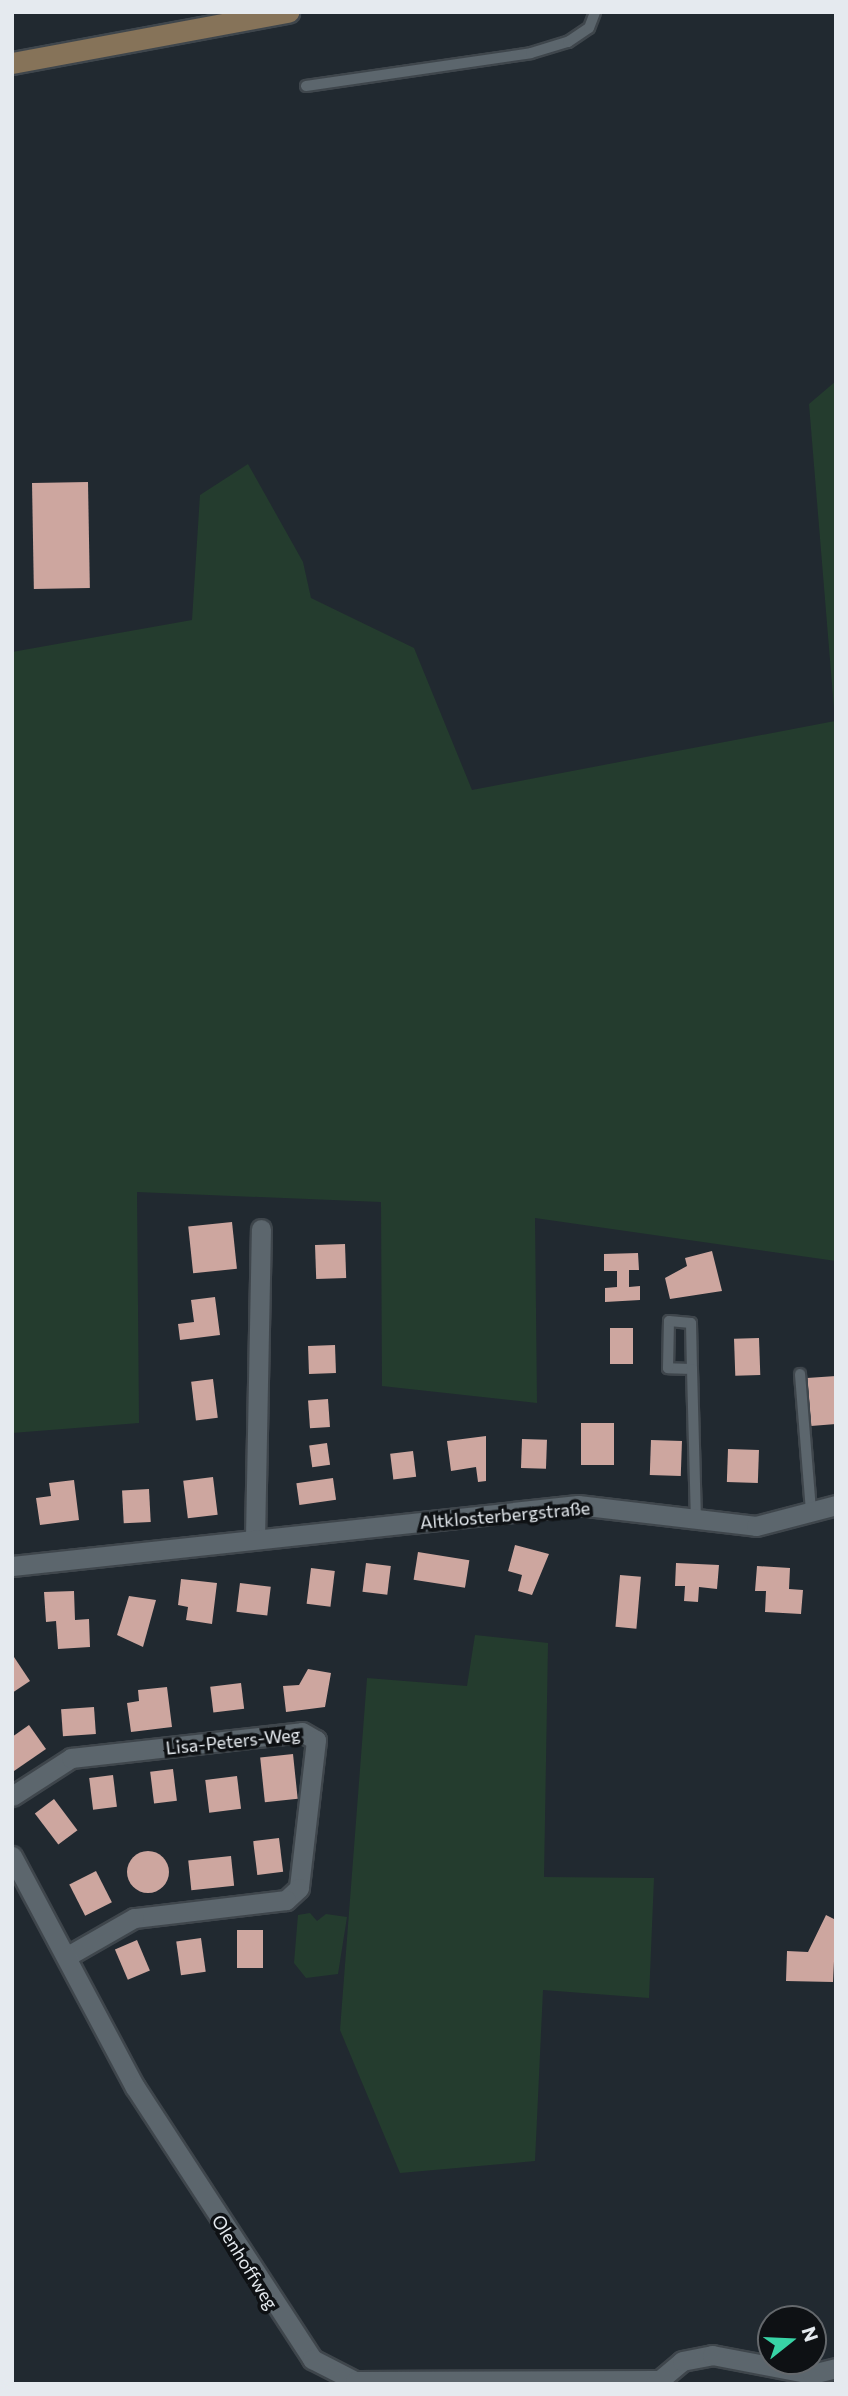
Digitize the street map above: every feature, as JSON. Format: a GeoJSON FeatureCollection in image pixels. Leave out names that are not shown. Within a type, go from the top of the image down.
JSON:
{"type":"FeatureCollection","features":[{"type":"Feature","properties":{"kind":"main road"},"geometry":{"type":"LineString","coordinates":[[12,63],[288,12]]}},
{"type":"Feature","properties":{"kind":"street"},"geometry":{"type":"LineString","coordinates":[[255,1538],[261,1229]]}},
{"type":"Feature","properties":{"kind":"street","name":"Altklosterbergstraße"},"geometry":{"type":"LineString","coordinates":[[12,1566],[578,1505],[756,1526],[836,1505]]}},
{"type":"Feature","properties":{"kind":"street","name":"Lisa-Peters-Weg"},"geometry":{"type":"LineString","coordinates":[[12,1797],[71,1758],[302,1732],[316,1740],[299,1888],[286,1900],[134,1917],[66,1956]]}},
{"type":"Feature","properties":{"kind":"street","name":"Olenhoffweg"},"geometry":{"type":"LineString","coordinates":[[12,1856],[135,2087],[312,2359],[355,2381],[656,2382]]}},
{"type":"Feature","properties":{"kind":"street"},"geometry":{"type":"LineString","coordinates":[[656,2382],[682,2361],[712,2355],[812,2374],[836,2368]]}},
{"type":"Feature","properties":{"kind":"lane"},"geometry":{"type":"LineString","coordinates":[[306,86],[531,53],[568,42],[589,28],[595,12]]}},
{"type":"Feature","properties":{"kind":"lane"},"geometry":{"type":"LineString","coordinates":[[692,1369],[668,1368],[669,1321],[691,1323],[696,1518]]}},
{"type":"Feature","properties":{"kind":"lane"},"geometry":{"type":"LineString","coordinates":[[800,1374],[811,1511]]}},
{"type":"Feature","properties":{"kind":"green space"},"geometry":{"type":"Polygon","coordinates":[[[836,381],[836,1261],[535,1218],[537,1403],[382,1386],[381,1202],[137,1192],[139,1423],[12,1433],[12,652],[192,620],[200,495],[248,464],[303,562],[311,598],[414,648],[472,790],[835,721],[809,404],[836,381]]]}},
{"type":"Feature","properties":{"kind":"green space"},"geometry":{"type":"Polygon","coordinates":[[[475,1635],[548,1643],[544,1877],[654,1878],[649,1998],[543,1990],[535,2161],[400,2173],[340,2030],[367,1678],[467,1686],[475,1635]]]}},
{"type":"Feature","properties":{"kind":"green space"},"geometry":{"type":"Polygon","coordinates":[[[310,1913],[317,1921],[326,1914],[347,1917],[338,1974],[306,1978],[294,1963],[298,1915],[310,1913]]]}},
{"type":"Feature","properties":{"kind":"building"},"geometry":{"type":"Polygon","coordinates":[[[88,482],[90,588],[34,589],[32,483],[88,482]]]}},
{"type":"Feature","properties":{"kind":"building"},"geometry":{"type":"Polygon","coordinates":[[[232,1222],[237,1269],[193,1273],[188,1227],[232,1222]]]}},
{"type":"Feature","properties":{"kind":"building"},"geometry":{"type":"Polygon","coordinates":[[[345,1244],[346,1278],[316,1279],[315,1245],[345,1244]]]}},
{"type":"Feature","properties":{"kind":"building"},"geometry":{"type":"Polygon","coordinates":[[[712,1251],[722,1291],[670,1299],[665,1278],[687,1266],[685,1258],[712,1251]]]}},
{"type":"Feature","properties":{"kind":"building"},"geometry":{"type":"Polygon","coordinates":[[[638,1253],[639,1270],[629,1270],[629,1287],[640,1286],[640,1300],[605,1302],[605,1288],[617,1287],[617,1271],[604,1271],[604,1254],[638,1253]]]}},
{"type":"Feature","properties":{"kind":"building"},"geometry":{"type":"Polygon","coordinates":[[[215,1297],[220,1335],[180,1340],[178,1324],[194,1322],[191,1300],[215,1297]]]}},
{"type":"Feature","properties":{"kind":"building"},"geometry":{"type":"Polygon","coordinates":[[[610,1328],[633,1328],[633,1364],[610,1364],[610,1328]]]}},
{"type":"Feature","properties":{"kind":"building"},"geometry":{"type":"Polygon","coordinates":[[[759,1338],[760,1375],[735,1376],[734,1339],[759,1338]]]}},
{"type":"Feature","properties":{"kind":"building"},"geometry":{"type":"Polygon","coordinates":[[[335,1345],[336,1373],[309,1374],[308,1346],[335,1345]]]}},
{"type":"Feature","properties":{"kind":"building"},"geometry":{"type":"Polygon","coordinates":[[[836,1376],[836,1424],[811,1426],[807,1378],[836,1376]]]}},
{"type":"Feature","properties":{"kind":"building"},"geometry":{"type":"Polygon","coordinates":[[[213,1379],[218,1418],[196,1420],[191,1382],[213,1379]]]}},
{"type":"Feature","properties":{"kind":"building"},"geometry":{"type":"Polygon","coordinates":[[[328,1399],[330,1427],[310,1428],[308,1400],[328,1399]]]}},
{"type":"Feature","properties":{"kind":"building"},"geometry":{"type":"Polygon","coordinates":[[[581,1423],[614,1423],[614,1465],[581,1465],[581,1423]]]}},
{"type":"Feature","properties":{"kind":"building"},"geometry":{"type":"Polygon","coordinates":[[[486,1436],[486,1481],[478,1482],[476,1467],[451,1471],[447,1441],[486,1436]]]}},
{"type":"Feature","properties":{"kind":"building"},"geometry":{"type":"Polygon","coordinates":[[[522,1439],[547,1440],[546,1469],[521,1468],[522,1439]]]}},
{"type":"Feature","properties":{"kind":"building"},"geometry":{"type":"Polygon","coordinates":[[[651,1440],[682,1441],[681,1476],[650,1475],[651,1440]]]}},
{"type":"Feature","properties":{"kind":"building"},"geometry":{"type":"Polygon","coordinates":[[[327,1443],[330,1465],[312,1467],[309,1446],[327,1443]]]}},
{"type":"Feature","properties":{"kind":"building"},"geometry":{"type":"Polygon","coordinates":[[[728,1449],[759,1450],[758,1483],[727,1482],[728,1449]]]}},
{"type":"Feature","properties":{"kind":"building"},"geometry":{"type":"Polygon","coordinates":[[[413,1451],[416,1477],[393,1480],[390,1454],[413,1451]]]}},
{"type":"Feature","properties":{"kind":"building"},"geometry":{"type":"Polygon","coordinates":[[[213,1477],[218,1515],[188,1518],[183,1481],[213,1477]]]}},
{"type":"Feature","properties":{"kind":"building"},"geometry":{"type":"Polygon","coordinates":[[[333,1478],[336,1500],[299,1505],[296,1483],[333,1478]]]}},
{"type":"Feature","properties":{"kind":"building"},"geometry":{"type":"Polygon","coordinates":[[[74,1480],[79,1520],[40,1525],[36,1498],[51,1496],[49,1483],[74,1480]]]}},
{"type":"Feature","properties":{"kind":"building"},"geometry":{"type":"Polygon","coordinates":[[[149,1489],[151,1522],[124,1523],[122,1490],[149,1489]]]}},
{"type":"Feature","properties":{"kind":"building"},"geometry":{"type":"Polygon","coordinates":[[[515,1545],[549,1554],[532,1595],[518,1591],[522,1575],[508,1571],[515,1545]]]}},
{"type":"Feature","properties":{"kind":"building"},"geometry":{"type":"Polygon","coordinates":[[[418,1552],[469,1560],[465,1588],[414,1580],[418,1552]]]}},
{"type":"Feature","properties":{"kind":"building"},"geometry":{"type":"Polygon","coordinates":[[[366,1563],[391,1566],[387,1595],[362,1592],[366,1563]]]}},
{"type":"Feature","properties":{"kind":"building"},"geometry":{"type":"Polygon","coordinates":[[[676,1563],[719,1565],[717,1589],[699,1587],[698,1602],[684,1601],[685,1586],[675,1586],[676,1563]]]}},
{"type":"Feature","properties":{"kind":"building"},"geometry":{"type":"Polygon","coordinates":[[[757,1566],[790,1568],[789,1589],[803,1590],[801,1614],[765,1612],[766,1591],[755,1591],[757,1566]]]}},
{"type":"Feature","properties":{"kind":"building"},"geometry":{"type":"Polygon","coordinates":[[[311,1568],[335,1571],[330,1607],[307,1604],[311,1568]]]}},
{"type":"Feature","properties":{"kind":"building"},"geometry":{"type":"Polygon","coordinates":[[[620,1575],[641,1577],[636,1629],[615,1627],[620,1575]]]}},
{"type":"Feature","properties":{"kind":"building"},"geometry":{"type":"Polygon","coordinates":[[[181,1579],[217,1583],[212,1624],[186,1620],[188,1607],[178,1605],[181,1579]]]}},
{"type":"Feature","properties":{"kind":"building"},"geometry":{"type":"Polygon","coordinates":[[[240,1583],[271,1587],[267,1616],[236,1612],[240,1583]]]}},
{"type":"Feature","properties":{"kind":"building"},"geometry":{"type":"Polygon","coordinates":[[[74,1591],[75,1620],[89,1619],[90,1647],[58,1649],[56,1621],[46,1622],[44,1592],[74,1591]]]}},
{"type":"Feature","properties":{"kind":"building"},"geometry":{"type":"Polygon","coordinates":[[[129,1596],[156,1600],[143,1647],[117,1635],[129,1596]]]}},
{"type":"Feature","properties":{"kind":"building"},"geometry":{"type":"Polygon","coordinates":[[[12,1654],[30,1681],[12,1693],[12,1654]]]}},
{"type":"Feature","properties":{"kind":"building"},"geometry":{"type":"Polygon","coordinates":[[[308,1669],[331,1673],[325,1707],[286,1712],[283,1686],[299,1685],[308,1669]]]}},
{"type":"Feature","properties":{"kind":"building"},"geometry":{"type":"Polygon","coordinates":[[[241,1683],[244,1709],[213,1713],[210,1687],[241,1683]]]}},
{"type":"Feature","properties":{"kind":"building"},"geometry":{"type":"Polygon","coordinates":[[[167,1687],[172,1727],[131,1732],[127,1703],[139,1701],[138,1690],[167,1687]]]}},
{"type":"Feature","properties":{"kind":"building"},"geometry":{"type":"Polygon","coordinates":[[[94,1707],[96,1734],[63,1736],[61,1709],[94,1707]]]}},
{"type":"Feature","properties":{"kind":"building"},"geometry":{"type":"Polygon","coordinates":[[[29,1725],[46,1749],[14,1771],[12,1737],[29,1725]]]}},
{"type":"Feature","properties":{"kind":"building"},"geometry":{"type":"Polygon","coordinates":[[[293,1754],[298,1799],[265,1802],[260,1757],[293,1754]]]}},
{"type":"Feature","properties":{"kind":"building"},"geometry":{"type":"Polygon","coordinates":[[[173,1769],[177,1801],[154,1804],[150,1772],[173,1769]]]}},
{"type":"Feature","properties":{"kind":"building"},"geometry":{"type":"Polygon","coordinates":[[[113,1775],[117,1807],[93,1810],[89,1778],[113,1775]]]}},
{"type":"Feature","properties":{"kind":"building"},"geometry":{"type":"Polygon","coordinates":[[[237,1776],[241,1809],[209,1813],[205,1780],[237,1776]]]}},
{"type":"Feature","properties":{"kind":"building"},"geometry":{"type":"Polygon","coordinates":[[[54,1799],[77,1830],[58,1845],[35,1813],[54,1799]]]}},
{"type":"Feature","properties":{"kind":"building"},"geometry":{"type":"Polygon","coordinates":[[[279,1838],[283,1872],[257,1875],[253,1841],[279,1838]]]}},
{"type":"Feature","properties":{"kind":"building"},"geometry":{"type":"Polygon","coordinates":[[[148,1851],[163,1857],[169,1872],[163,1887],[148,1893],[133,1887],[127,1872],[133,1857],[148,1851]]]}},
{"type":"Feature","properties":{"kind":"building"},"geometry":{"type":"Polygon","coordinates":[[[231,1856],[234,1886],[191,1890],[188,1860],[231,1856]]]}},
{"type":"Feature","properties":{"kind":"building"},"geometry":{"type":"Polygon","coordinates":[[[96,1871],[112,1902],[85,1916],[69,1885],[96,1871]]]}},
{"type":"Feature","properties":{"kind":"building"},"geometry":{"type":"Polygon","coordinates":[[[826,1915],[836,1920],[833,1982],[786,1981],[787,1951],[808,1952],[826,1915]]]}},
{"type":"Feature","properties":{"kind":"building"},"geometry":{"type":"Polygon","coordinates":[[[237,1930],[263,1930],[263,1968],[237,1968],[237,1930]]]}},
{"type":"Feature","properties":{"kind":"building"},"geometry":{"type":"Polygon","coordinates":[[[201,1938],[206,1972],[181,1975],[176,1941],[201,1938]]]}},
{"type":"Feature","properties":{"kind":"building"},"geometry":{"type":"Polygon","coordinates":[[[137,1940],[150,1970],[128,1980],[115,1949],[137,1940]]]}}]}
